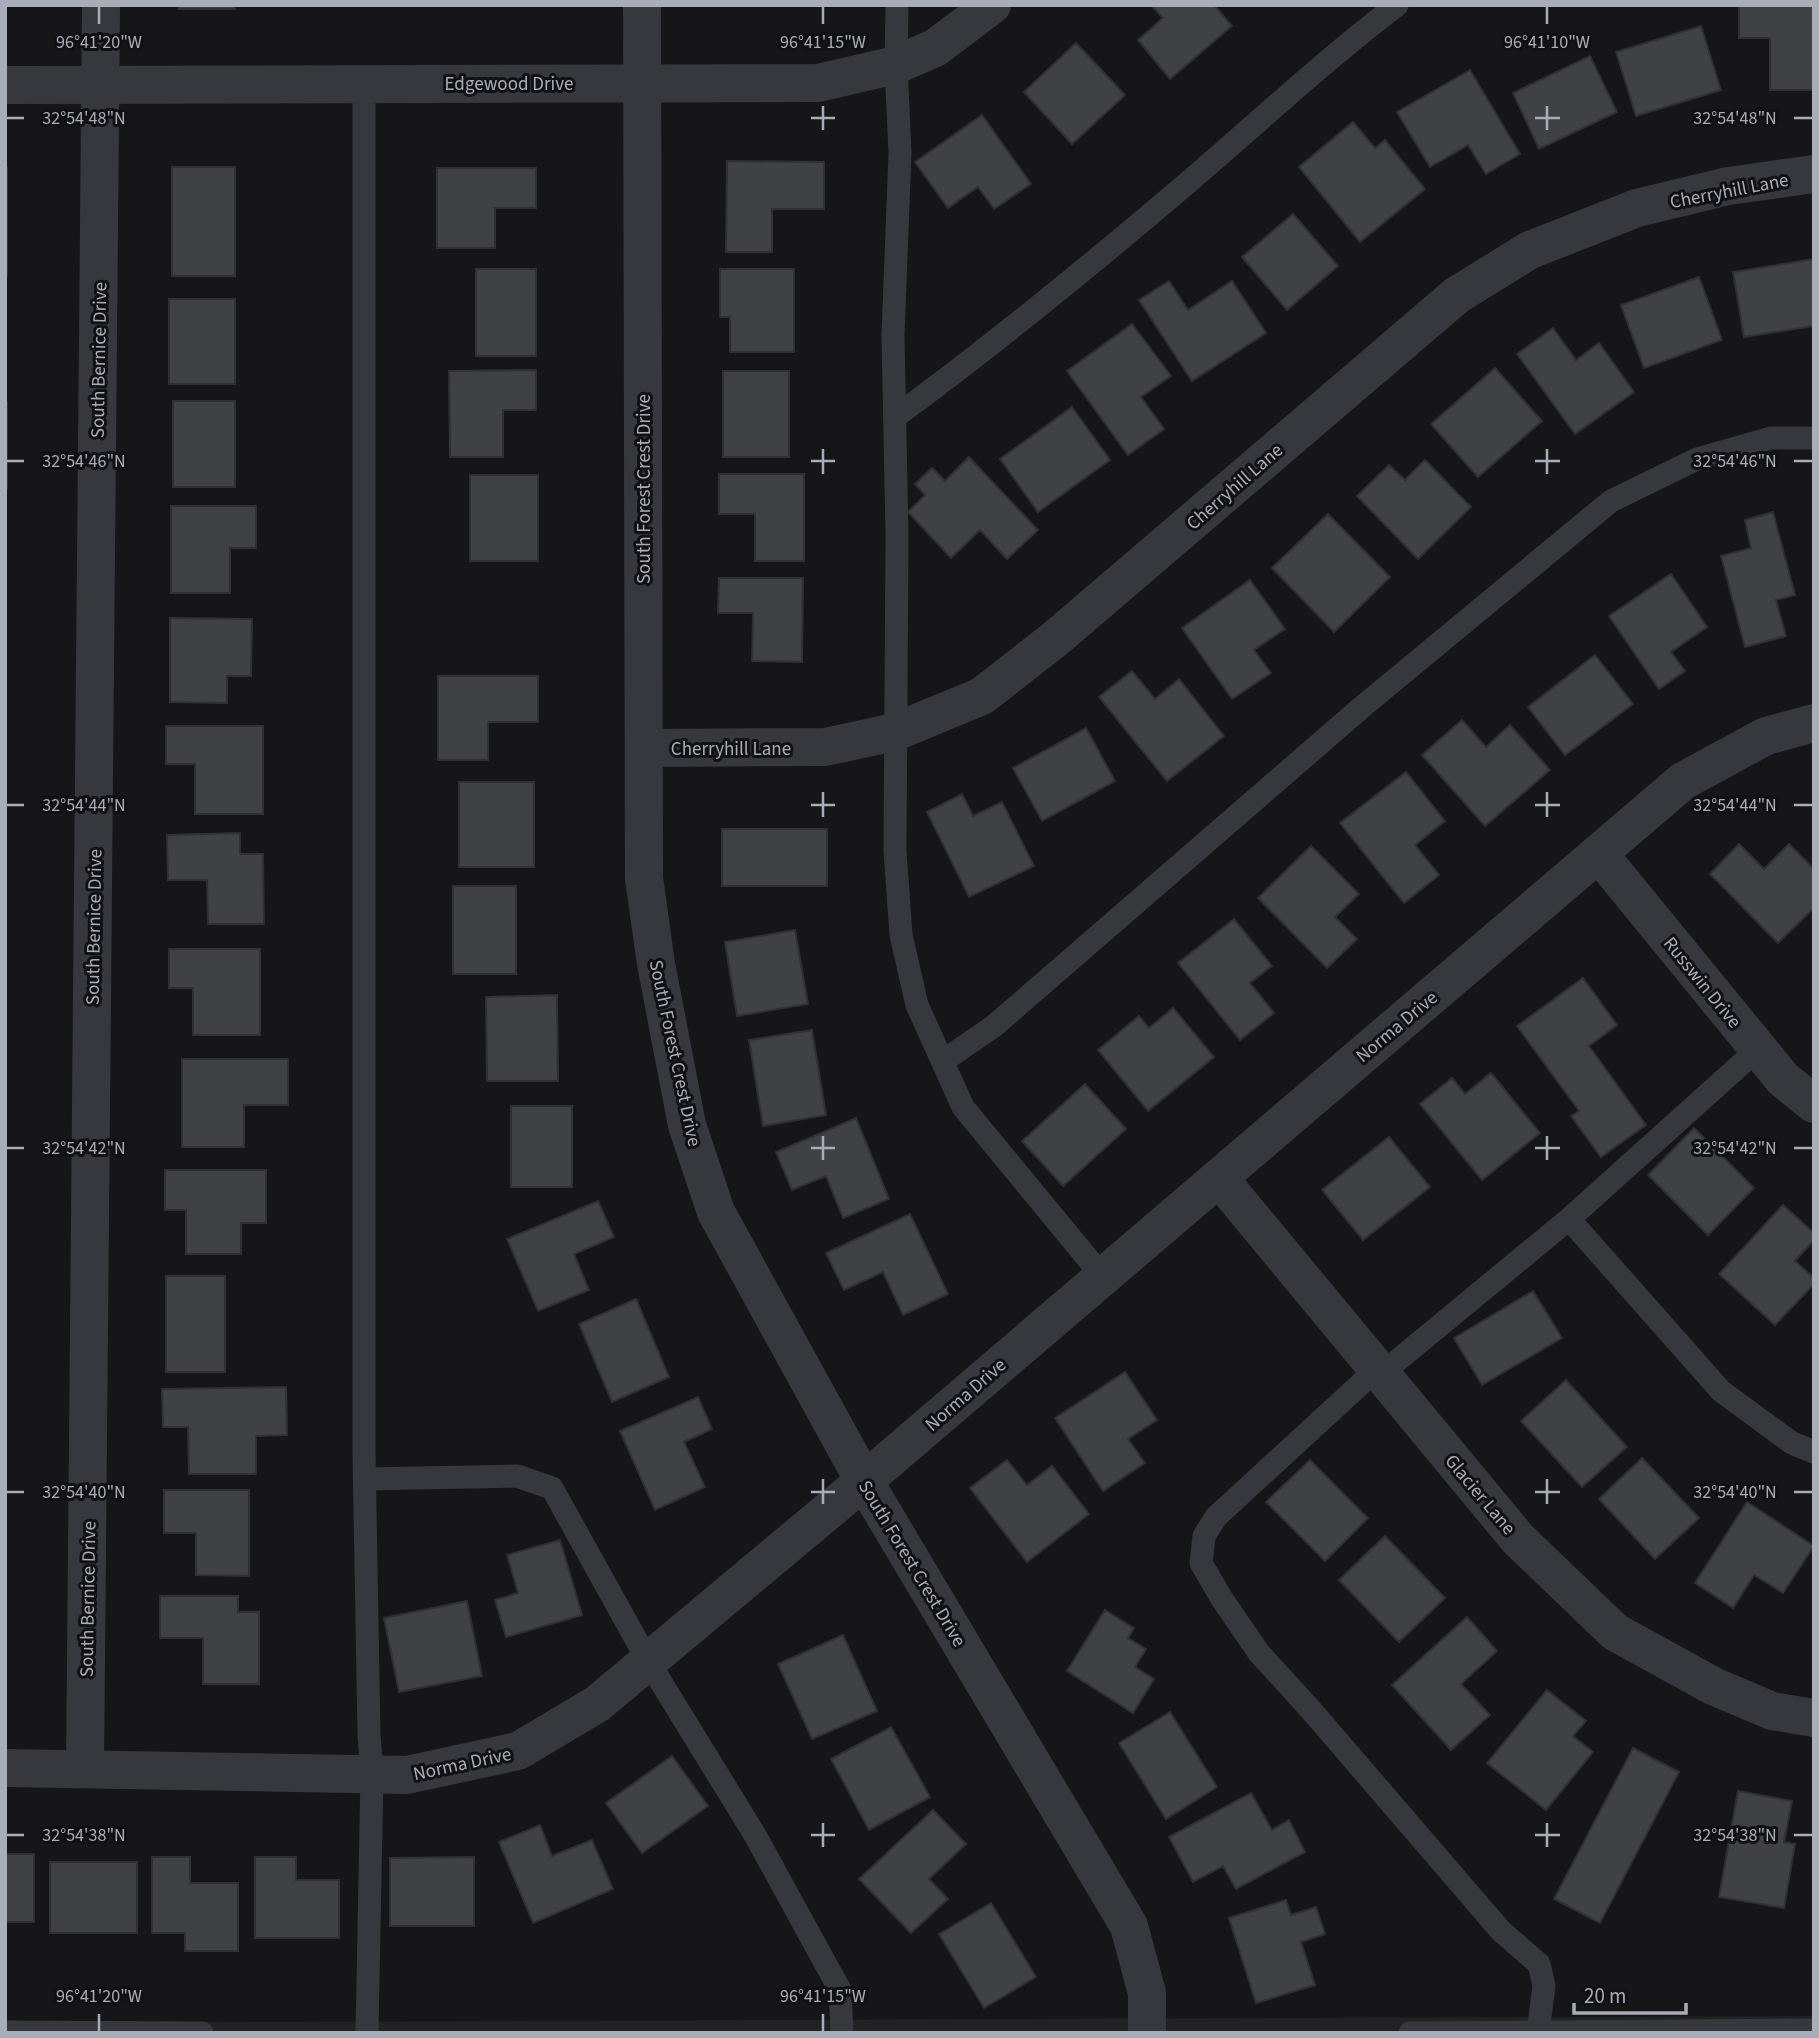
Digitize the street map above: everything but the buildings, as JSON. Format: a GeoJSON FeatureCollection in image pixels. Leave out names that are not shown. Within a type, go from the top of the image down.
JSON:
{"type":"FeatureCollection","features":[{"type":"Feature","properties":{"kind":"street","name":"South Bernice Drive"},"geometry":{"type":"LineString","coordinates":[[85,1769],[101,5]]}},
{"type":"Feature","properties":{"kind":"street","name":"South Forest Crest Drive"},"geometry":{"type":"LineString","coordinates":[[642,5],[644,878],[656,964],[687,1125],[716,1212],[864,1481],[1129,1926],[1147,1993],[1147,2033]]}},
{"type":"Feature","properties":{"kind":"street","name":"Edgewood Drive"},"geometry":{"type":"LineString","coordinates":[[5,85],[818,83],[896,65],[935,48],[992,5]]}},
{"type":"Feature","properties":{"kind":"street","name":"Cherryhill Lane"},"geometry":{"type":"LineString","coordinates":[[644,748],[825,747],[895,732],[982,696],[1055,639],[1457,295],[1530,250],[1637,208],[1728,186],[1814,174]]}},
{"type":"Feature","properties":{"kind":"street","name":"Norma Drive"},"geometry":{"type":"LineString","coordinates":[[5,1769],[407,1775],[518,1751],[597,1704],[864,1481],[1682,781],[1766,736],[1814,723]]}},
{"type":"Feature","properties":{"kind":"street","name":"Russwin Drive"},"geometry":{"type":"LineString","coordinates":[[1599,854],[1783,1079],[1814,1104]]}},
{"type":"Feature","properties":{"kind":"street","name":"Glacier Lane"},"geometry":{"type":"LineString","coordinates":[[1219,1178],[1518,1539],[1615,1632],[1713,1686],[1772,1711],[1814,1718]]}},
{"type":"Feature","properties":{"kind":"lane"},"geometry":{"type":"LineString","coordinates":[[897,5],[896,65],[900,153],[893,335],[897,548],[895,851],[901,935],[917,1005],[963,1107],[1103,1277]]}},
{"type":"Feature","properties":{"kind":"lane"},"geometry":{"type":"LineString","coordinates":[[895,417],[962,368],[1124,235],[1345,45],[1397,5]]}},
{"type":"Feature","properties":{"kind":"lane"},"geometry":{"type":"LineString","coordinates":[[364,84],[365,1479],[369,1735],[373,1774],[367,2033]]}},
{"type":"Feature","properties":{"kind":"lane"},"geometry":{"type":"LineString","coordinates":[[943,1061],[994,1026],[1362,707],[1611,501],[1697,459],[1771,438],[1814,438]]}},
{"type":"Feature","properties":{"kind":"lane"},"geometry":{"type":"LineString","coordinates":[[1538,2032],[1544,1986],[1539,1964],[1500,1931],[1259,1653],[1201,1563],[1204,1536],[1216,1517],[1380,1371],[1569,1219],[1758,1049]]}},
{"type":"Feature","properties":{"kind":"lane"},"geometry":{"type":"LineString","coordinates":[[1569,1219],[1721,1391],[1792,1443],[1814,1452]]}},
{"type":"Feature","properties":{"kind":"lane"},"geometry":{"type":"LineString","coordinates":[[365,1479],[517,1476],[552,1488],[648,1661],[755,1835],[840,1990],[842,2033]]}},
{"type":"Feature","properties":{"kind":"lane"},"geometry":{"type":"LineString","coordinates":[[1410,2033],[1803,2031]]}},
{"type":"Feature","properties":{"kind":"lane"},"geometry":{"type":"LineString","coordinates":[[5,2032],[202,2033]]}},
{"type":"Feature","properties":{"kind":"shaded area"},"geometry":{"type":"Polygon","coordinates":[[[1814,2016],[1814,2033],[5,2033],[5,2023],[1814,2016]]]}}]}
